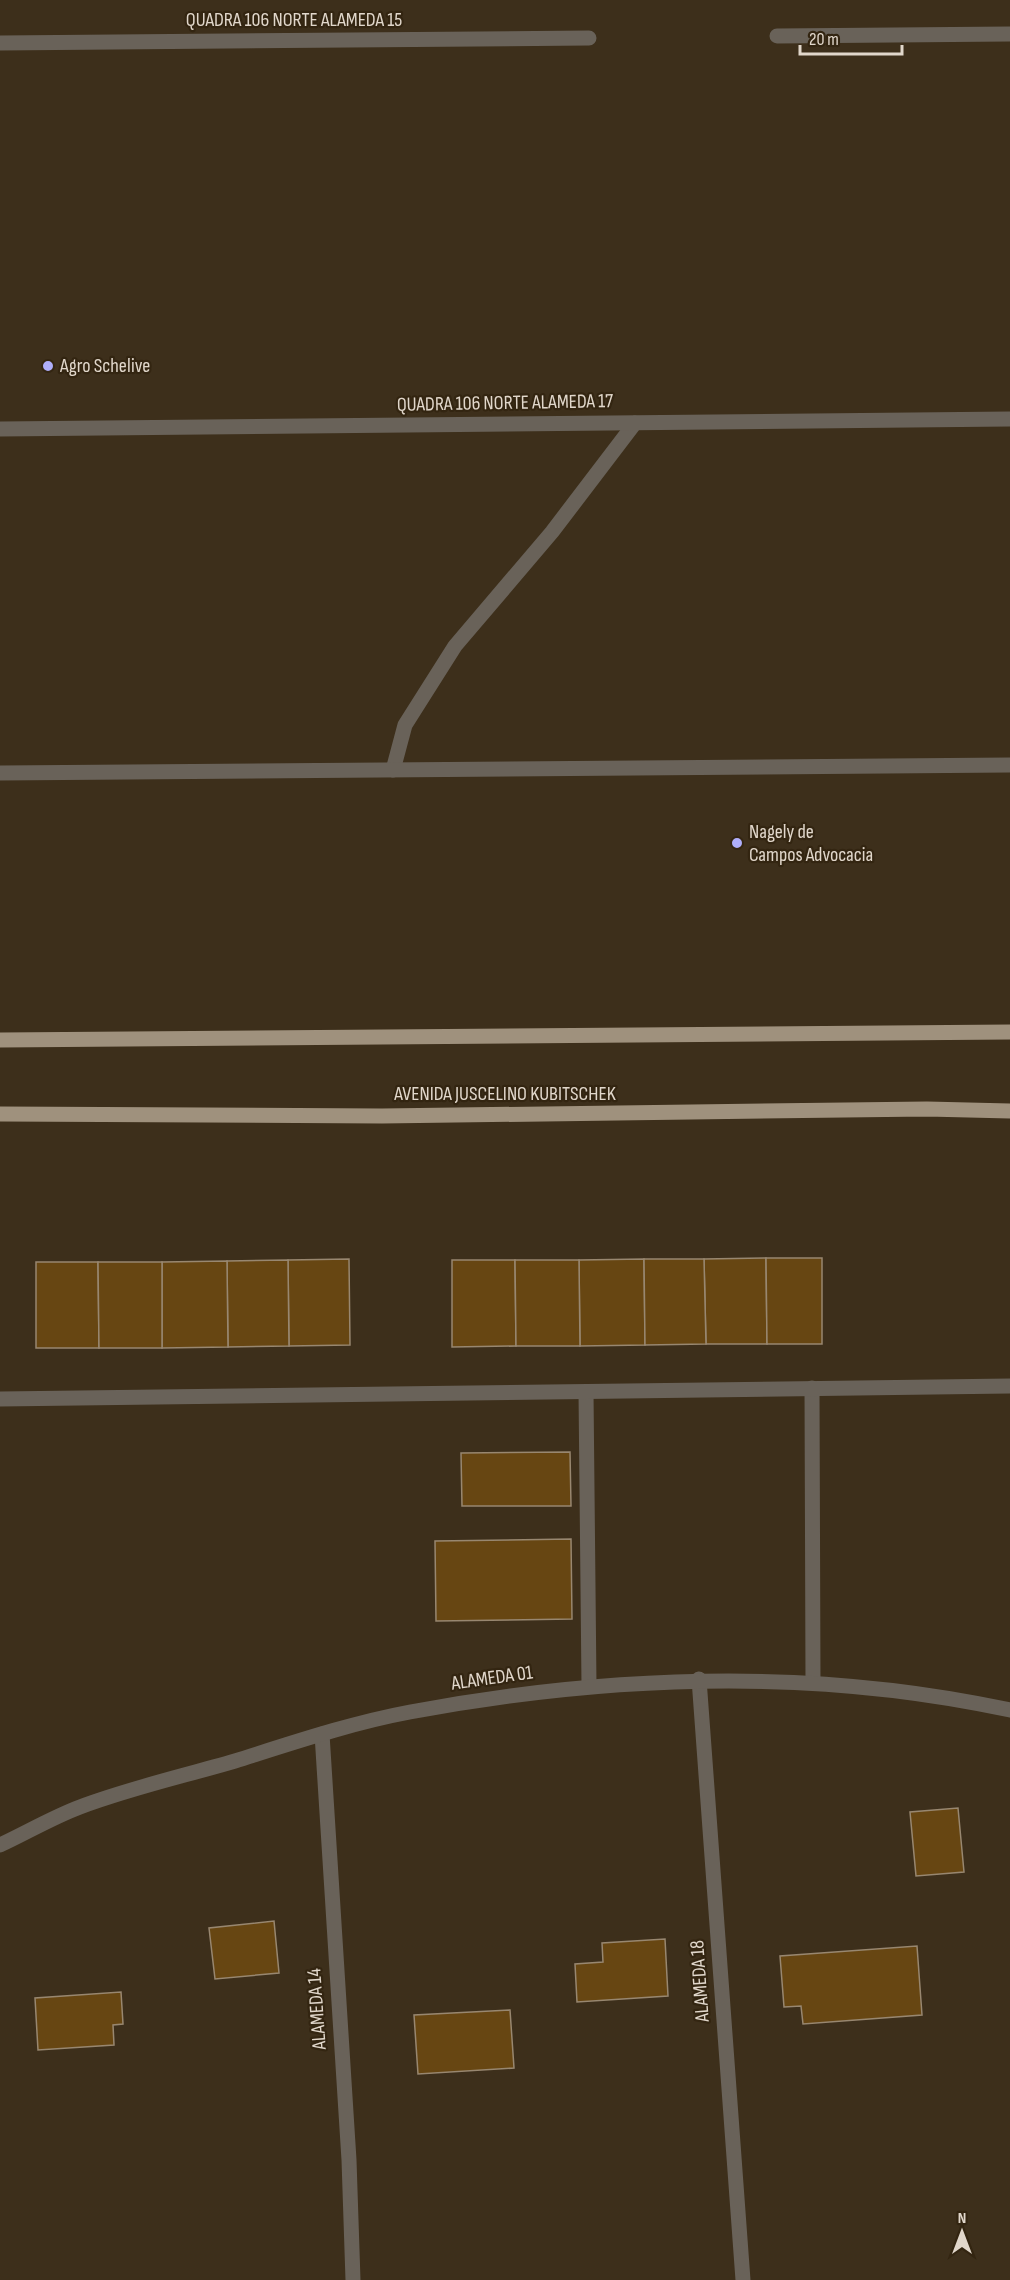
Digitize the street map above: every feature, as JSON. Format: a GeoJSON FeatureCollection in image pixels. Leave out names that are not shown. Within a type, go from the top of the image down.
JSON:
{"type":"FeatureCollection","features":[{"type":"Feature","properties":{"kind":"main road"},"geometry":{"type":"LineString","coordinates":[[0,1040],[1010,1032]]}},
{"type":"Feature","properties":{"kind":"main road","name":"AVENIDA JUSCELINO KUBITSCHEK"},"geometry":{"type":"LineString","coordinates":[[0,1114],[382,1116],[927,1108],[1010,1111]]}},
{"type":"Feature","properties":{"kind":"street"},"geometry":{"type":"LineString","coordinates":[[777,36],[1010,34]]}},
{"type":"Feature","properties":{"kind":"street","name":"QUADRA 106 NORTE ALAMEDA 15"},"geometry":{"type":"LineString","coordinates":[[0,43],[589,38]]}},
{"type":"Feature","properties":{"kind":"street","name":"QUADRA 106 NORTE ALAMEDA 17"},"geometry":{"type":"LineString","coordinates":[[0,429],[1010,419]]}},
{"type":"Feature","properties":{"kind":"street"},"geometry":{"type":"LineString","coordinates":[[393,770],[405,725],[455,646],[552,532],[635,423]]}},
{"type":"Feature","properties":{"kind":"street"},"geometry":{"type":"LineString","coordinates":[[0,773],[1010,765]]}},
{"type":"Feature","properties":{"kind":"street"},"geometry":{"type":"LineString","coordinates":[[0,1400],[1010,1386]]}},
{"type":"Feature","properties":{"kind":"street"},"geometry":{"type":"LineString","coordinates":[[812,1388],[813,1682]]}},
{"type":"Feature","properties":{"kind":"street"},"geometry":{"type":"LineString","coordinates":[[586,1392],[589,1686]]}},
{"type":"Feature","properties":{"kind":"street","name":"ALAMEDA 01"},"geometry":{"type":"LineString","coordinates":[[0,1845],[80,1807],[322,1734],[408,1712],[589,1686],[699,1679],[813,1682],[972,1702],[1010,1710]]}},
{"type":"Feature","properties":{"kind":"street","name":"ALAMEDA 18"},"geometry":{"type":"LineString","coordinates":[[699,1679],[743,2280]]}},
{"type":"Feature","properties":{"kind":"street","name":"ALAMEDA 14"},"geometry":{"type":"LineString","coordinates":[[322,1734],[349,2160],[353,2280]]}},
{"type":"Feature","properties":{"kind":"building"},"geometry":{"type":"Polygon","coordinates":[[[766,1258],[767,1344],[706,1344],[704,1259],[766,1258]]]}},
{"type":"Feature","properties":{"kind":"building"},"geometry":{"type":"Polygon","coordinates":[[[766,1258],[822,1258],[822,1344],[767,1344],[766,1258]]]}},
{"type":"Feature","properties":{"kind":"building"},"geometry":{"type":"Polygon","coordinates":[[[349,1259],[350,1345],[289,1346],[288,1260],[349,1259]]]}},
{"type":"Feature","properties":{"kind":"building"},"geometry":{"type":"Polygon","coordinates":[[[644,1259],[645,1345],[580,1346],[579,1260],[644,1259]]]}},
{"type":"Feature","properties":{"kind":"building"},"geometry":{"type":"Polygon","coordinates":[[[644,1259],[704,1259],[706,1344],[645,1345],[644,1259]]]}},
{"type":"Feature","properties":{"kind":"building"},"geometry":{"type":"Polygon","coordinates":[[[288,1260],[289,1346],[228,1347],[227,1261],[288,1260]]]}},
{"type":"Feature","properties":{"kind":"building"},"geometry":{"type":"Polygon","coordinates":[[[452,1260],[515,1260],[516,1346],[452,1347],[452,1260]]]}},
{"type":"Feature","properties":{"kind":"building"},"geometry":{"type":"Polygon","coordinates":[[[515,1260],[579,1260],[580,1346],[516,1346],[515,1260]]]}},
{"type":"Feature","properties":{"kind":"building"},"geometry":{"type":"Polygon","coordinates":[[[227,1261],[228,1347],[162,1348],[162,1262],[227,1261]]]}},
{"type":"Feature","properties":{"kind":"building"},"geometry":{"type":"Polygon","coordinates":[[[36,1262],[98,1262],[99,1348],[36,1348],[36,1262]]]}},
{"type":"Feature","properties":{"kind":"building"},"geometry":{"type":"Polygon","coordinates":[[[98,1262],[162,1262],[162,1348],[99,1348],[98,1262]]]}},
{"type":"Feature","properties":{"kind":"building"},"geometry":{"type":"Polygon","coordinates":[[[570,1452],[571,1506],[462,1506],[461,1453],[570,1452]]]}},
{"type":"Feature","properties":{"kind":"building"},"geometry":{"type":"Polygon","coordinates":[[[571,1539],[572,1619],[436,1621],[435,1541],[571,1539]]]}},
{"type":"Feature","properties":{"kind":"building"},"geometry":{"type":"Polygon","coordinates":[[[958,1808],[964,1872],[916,1876],[910,1812],[958,1808]]]}},
{"type":"Feature","properties":{"kind":"building"},"geometry":{"type":"Polygon","coordinates":[[[274,1921],[279,1973],[215,1979],[209,1928],[274,1921]]]}},
{"type":"Feature","properties":{"kind":"building"},"geometry":{"type":"Polygon","coordinates":[[[665,1939],[668,1996],[577,2002],[575,1964],[603,1962],[602,1943],[665,1939]]]}},
{"type":"Feature","properties":{"kind":"building"},"geometry":{"type":"Polygon","coordinates":[[[917,1946],[922,2015],[803,2024],[801,2006],[784,2007],[780,1956],[917,1946]]]}},
{"type":"Feature","properties":{"kind":"building"},"geometry":{"type":"Polygon","coordinates":[[[121,1992],[123,2024],[113,2025],[114,2045],[38,2050],[35,1998],[121,1992]]]}},
{"type":"Feature","properties":{"kind":"building"},"geometry":{"type":"Polygon","coordinates":[[[510,2010],[514,2068],[418,2074],[414,2015],[510,2010]]]}},
{"type":"Feature","properties":{"kind":"place","name":"Agro Schelive"},"geometry":{"type":"Point","coordinates":[48,366]}},
{"type":"Feature","properties":{"kind":"place","name":"Nagely de Campos Advocacia"},"geometry":{"type":"Point","coordinates":[737,843]}}]}
